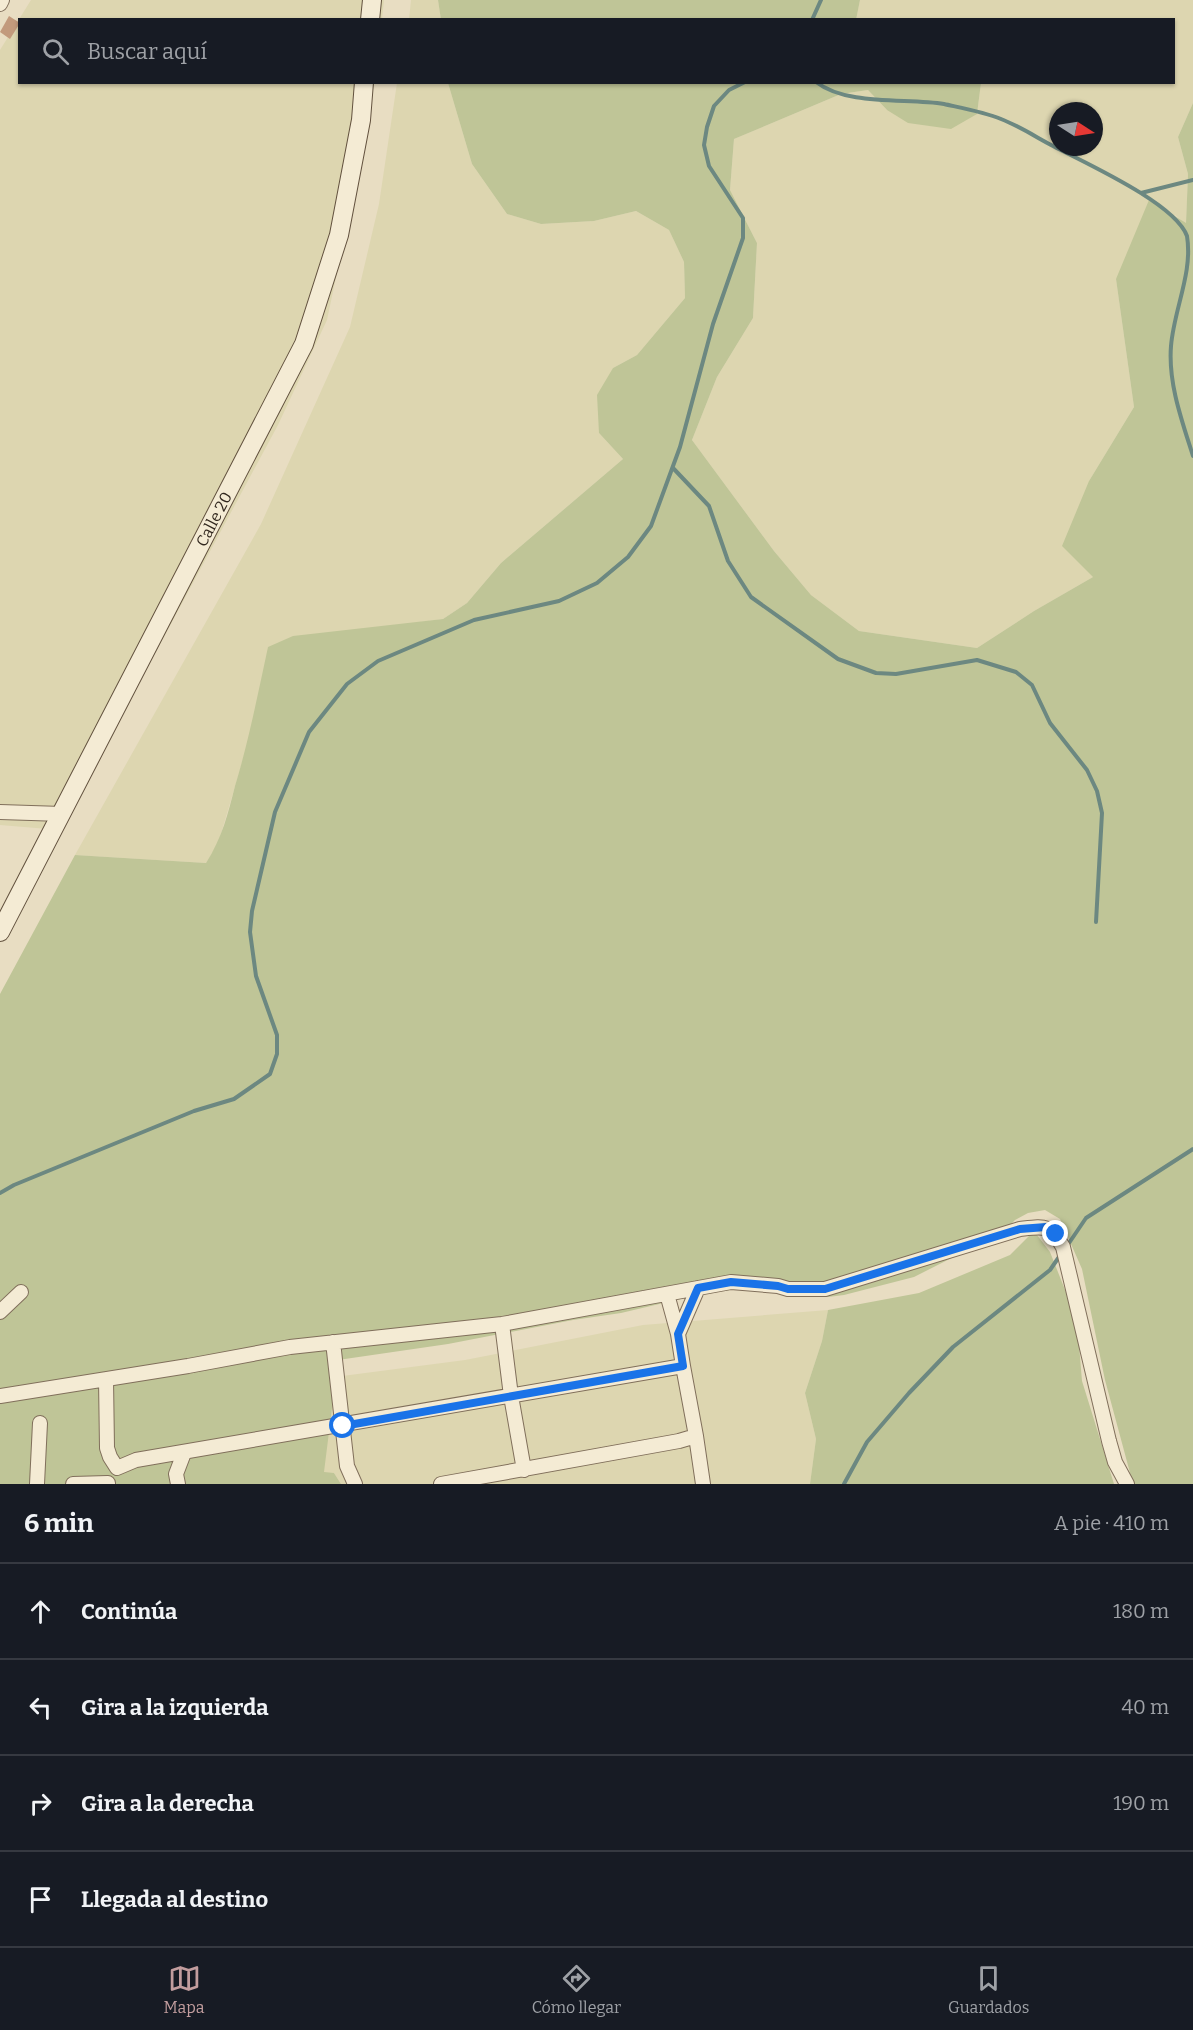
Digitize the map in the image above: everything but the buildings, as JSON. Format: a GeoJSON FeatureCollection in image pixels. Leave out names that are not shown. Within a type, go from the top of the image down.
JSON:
{"type":"FeatureCollection","features":[{"type":"Feature","properties":{"kind":"main road"},"geometry":{"type":"LineString","coordinates":[[370,18],[372,0]]}},
{"type":"Feature","properties":{"kind":"main road","name":"Calle 20"},"geometry":{"type":"LineString","coordinates":[[0,932],[304,344],[339,235],[361,120],[364,84]]}},
{"type":"Feature","properties":{"kind":"street"},"geometry":{"type":"LineString","coordinates":[[0,4],[2,0]]}},
{"type":"Feature","properties":{"kind":"street"},"geometry":{"type":"LineString","coordinates":[[0,812],[62,814]]}},
{"type":"Feature","properties":{"kind":"street"},"geometry":{"type":"LineString","coordinates":[[0,1396],[290,1347],[502,1324],[731,1282],[788,1289],[825,1289],[1020,1229],[1037,1227],[1051,1229],[1063,1247],[1109,1441],[1115,1462],[1127,1484]]}},
{"type":"Feature","properties":{"kind":"street"},"geometry":{"type":"LineString","coordinates":[[678,1334],[698,1288]]}},
{"type":"Feature","properties":{"kind":"street"},"geometry":{"type":"LineString","coordinates":[[0,1312],[21,1292]]}},
{"type":"Feature","properties":{"kind":"street"},"geometry":{"type":"LineString","coordinates":[[667,1294],[678,1334],[703,1484]]}},
{"type":"Feature","properties":{"kind":"street"},"geometry":{"type":"LineString","coordinates":[[502,1324],[511,1396],[524,1470]]}},
{"type":"Feature","properties":{"kind":"street"},"geometry":{"type":"LineString","coordinates":[[333,1342],[347,1466],[355,1484]]}},
{"type":"Feature","properties":{"kind":"street"},"geometry":{"type":"LineString","coordinates":[[73,1484],[108,1484],[117,1468],[136,1460],[683,1366]]}},
{"type":"Feature","properties":{"kind":"street"},"geometry":{"type":"LineString","coordinates":[[106,1379],[107,1448],[117,1468]]}},
{"type":"Feature","properties":{"kind":"street"},"geometry":{"type":"LineString","coordinates":[[37,1484],[40,1423]]}},
{"type":"Feature","properties":{"kind":"street"},"geometry":{"type":"LineString","coordinates":[[441,1484],[696,1436]]}},
{"type":"Feature","properties":{"kind":"street"},"geometry":{"type":"LineString","coordinates":[[154,1457],[177,1479],[184,1453]]}},
{"type":"Feature","properties":{"kind":"shaded area"},"geometry":{"type":"Polygon","coordinates":[[[31,0],[384,0],[382,18],[20,18],[31,0]]]}},
{"type":"Feature","properties":{"kind":"shaded area"},"geometry":{"type":"Polygon","coordinates":[[[411,0],[438,0],[441,18],[409,18],[411,0]]]}},
{"type":"Feature","properties":{"kind":"shaded area"},"geometry":{"type":"Polygon","coordinates":[[[860,0],[1193,0],[1193,103],[1178,137],[1188,174],[1186,224],[1175,215],[1116,279],[1134,407],[1089,481],[1093,577],[1034,611],[977,648],[859,631],[811,595],[774,551],[692,440],[717,377],[753,318],[757,243],[730,190],[734,139],[841,94],[868,90],[887,110],[977,114],[981,84],[1175,84],[1175,18],[856,18],[860,0]]]}},
{"type":"Feature","properties":{"kind":"shaded area"},"geometry":{"type":"Polygon","coordinates":[[[18,21],[18,84],[374,84],[363,150],[327,320],[278,425],[60,830],[0,825],[0,50],[18,21]]]}},
{"type":"Feature","properties":{"kind":"shaded area"},"geometry":{"type":"Polygon","coordinates":[[[397,84],[448,84],[472,164],[507,214],[541,224],[594,221],[636,211],[669,230],[684,262],[685,298],[637,355],[613,368],[599,433],[623,459],[501,563],[467,603],[443,619],[391,626],[247,746],[218,844],[206,863],[75,855],[261,524],[350,327],[379,204],[397,84]]]}},
{"type":"Feature","properties":{"kind":"shaded area"},"geometry":{"type":"Polygon","coordinates":[[[828,1310],[822,1341],[805,1393],[816,1439],[810,1484],[341,1484],[334,1473],[288,1484],[0,1484],[174,1398],[465,1360],[643,1325],[828,1310]]]}},
{"type":"Feature","properties":{"kind":"green space"},"geometry":{"type":"Polygon","coordinates":[[[438,0],[860,0],[856,18],[441,18],[438,0]]]}},
{"type":"Feature","properties":{"kind":"green space"},"geometry":{"type":"Polygon","coordinates":[[[448,84],[981,84],[977,114],[951,129],[908,123],[887,110],[868,90],[841,94],[734,139],[730,190],[757,243],[753,318],[717,377],[692,440],[774,551],[811,595],[859,631],[977,648],[1034,611],[1093,577],[1062,546],[1089,481],[1134,407],[1116,279],[1149,200],[1186,223],[1188,174],[1178,137],[1193,103],[1193,1484],[1133,1484],[1105,1380],[1082,1269],[1060,1219],[1045,1210],[1028,1213],[1015,1220],[1003,1232],[914,1277],[844,1295],[828,1297],[747,1287],[689,1297],[621,1313],[448,1344],[338,1360],[324,1472],[334,1473],[341,1484],[0,1484],[0,994],[75,855],[206,863],[220,835],[230,806],[268,647],[293,636],[443,619],[467,603],[501,563],[623,459],[599,433],[597,395],[613,368],[637,355],[685,298],[684,262],[669,230],[636,211],[594,221],[541,224],[507,214],[472,164],[448,84]]]}},
{"type":"Feature","properties":{"kind":"green space"},"geometry":{"type":"Polygon","coordinates":[[[1034,1231],[1050,1252],[1077,1320],[1082,1381],[1114,1484],[810,1484],[816,1439],[805,1393],[822,1341],[828,1310],[919,1293],[1010,1255],[1034,1231]]]}},
{"type":"Feature","properties":{"kind":"waterway"},"geometry":{"type":"LineString","coordinates":[[813,18],[821,0]]}},
{"type":"Feature","properties":{"kind":"waterway"},"geometry":{"type":"LineString","coordinates":[[0,1193],[14,1185],[194,1111],[234,1099],[270,1074],[277,1054],[277,1035],[256,976],[250,932],[252,911],[275,812],[309,732],[347,684],[378,661],[474,620],[559,601],[597,583],[628,557],[651,526],[680,447],[713,324],[743,238],[743,218],[709,166],[704,145],[714,106],[729,90],[741,84]]}},
{"type":"Feature","properties":{"kind":"waterway"},"geometry":{"type":"LineString","coordinates":[[819,84],[844,95],[877,100],[944,104],[1001,119],[1128,185],[1166,210],[1179,223],[1187,236],[1187,264],[1173,332],[1171,360],[1177,402],[1193,456]]}},
{"type":"Feature","properties":{"kind":"waterway"},"geometry":{"type":"LineString","coordinates":[[1141,193],[1193,180]]}},
{"type":"Feature","properties":{"kind":"waterway"},"geometry":{"type":"LineString","coordinates":[[673,468],[709,506],[728,561],[751,597],[838,659],[876,673],[896,674],[977,660],[1016,672],[1032,685],[1050,723],[1087,770],[1097,791],[1102,813],[1096,922]]}},
{"type":"Feature","properties":{"kind":"waterway"},"geometry":{"type":"LineString","coordinates":[[1067,1246],[1086,1218],[1193,1149]]}},
{"type":"Feature","properties":{"kind":"waterway"},"geometry":{"type":"LineString","coordinates":[[844,1484],[867,1442],[909,1393],[953,1347],[1050,1270],[1061,1254]]}},
{"type":"Feature","properties":{"kind":"route"},"geometry":{"type":"LineString","coordinates":[[343,1426],[683,1366],[678,1334],[698,1288],[731,1282],[788,1289],[825,1289],[1020,1229],[1046,1227],[1056,1234]]}}]}
